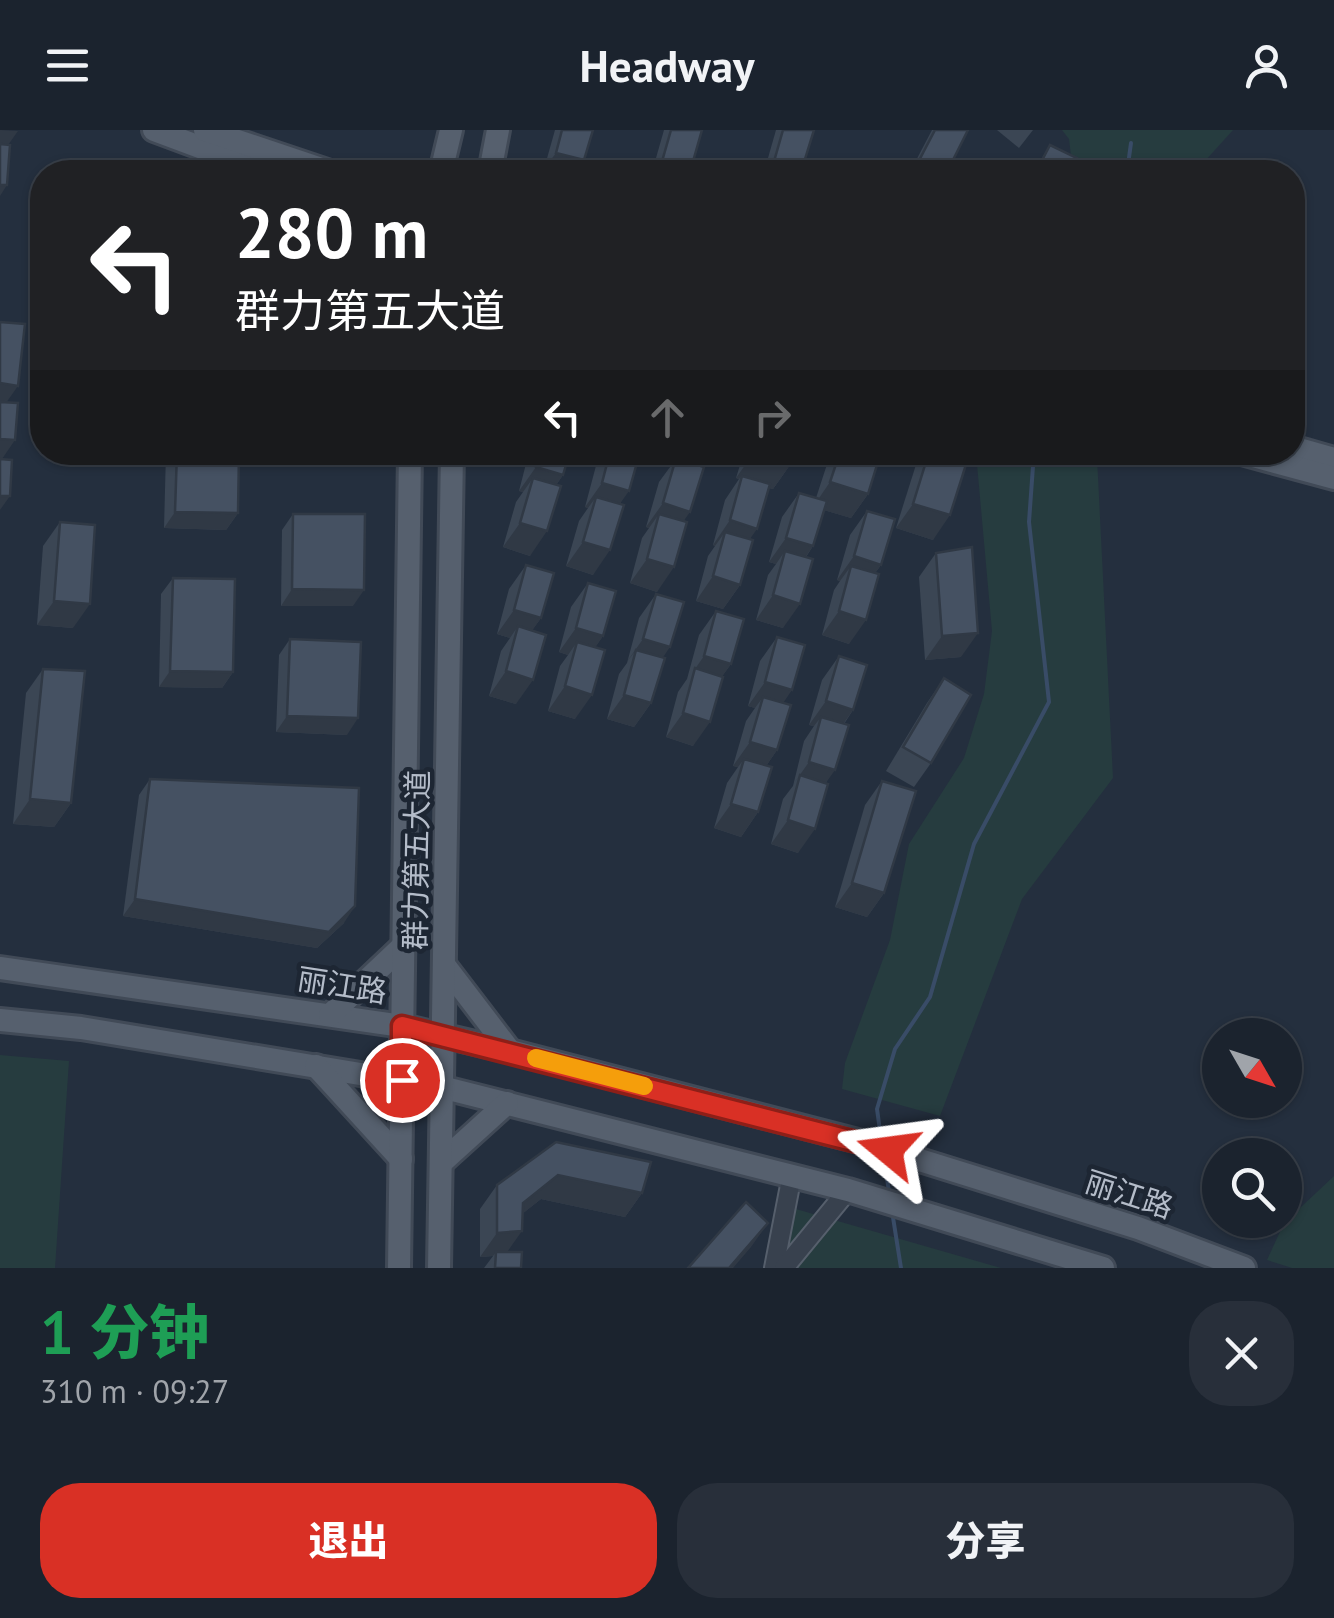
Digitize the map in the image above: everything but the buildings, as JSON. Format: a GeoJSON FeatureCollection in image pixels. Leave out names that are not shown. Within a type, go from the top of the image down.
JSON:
{"type":"FeatureCollection","features":[{"type":"Feature","properties":{"kind":"main road"},"geometry":{"type":"LineString","coordinates":[[154,130],[235,160]]}},
{"type":"Feature","properties":{"kind":"main road"},"geometry":{"type":"LineString","coordinates":[[205,130],[294,160]]}},
{"type":"Feature","properties":{"kind":"main road"},"geometry":{"type":"LineString","coordinates":[[444,160],[451,130]]}},
{"type":"Feature","properties":{"kind":"main road"},"geometry":{"type":"LineString","coordinates":[[492,160],[498,130]]}},
{"type":"Feature","properties":{"kind":"main road"},"geometry":{"type":"LineString","coordinates":[[1305,450],[1334,458]]}},
{"type":"Feature","properties":{"kind":"main road","name":"群力第五大道"},"geometry":{"type":"LineString","coordinates":[[400,1268],[410,465]]}},
{"type":"Feature","properties":{"kind":"main road","name":"群力第五大道"},"geometry":{"type":"LineString","coordinates":[[439,1268],[445,1088],[452,465]]}},
{"type":"Feature","properties":{"kind":"main road"},"geometry":{"type":"LineString","coordinates":[[1286,465],[1334,478]]}},
{"type":"Feature","properties":{"kind":"main road"},"geometry":{"type":"LineString","coordinates":[[330,1014],[403,946]]}},
{"type":"Feature","properties":{"kind":"main road"},"geometry":{"type":"LineString","coordinates":[[446,966],[510,1052]]}},
{"type":"Feature","properties":{"kind":"main road","name":"丽江路"},"geometry":{"type":"LineString","coordinates":[[0,968],[330,1014],[444,1036],[862,1142],[1138,1228],[1244,1268]]}},
{"type":"Feature","properties":{"kind":"main road"},"geometry":{"type":"LineString","coordinates":[[0,1020],[445,1088],[848,1190],[1103,1268]]}},
{"type":"Feature","properties":{"kind":"main road"},"geometry":{"type":"LineString","coordinates":[[316,1066],[401,1159]]}},
{"type":"Feature","properties":{"kind":"main road"},"geometry":{"type":"LineString","coordinates":[[442,1162],[507,1104]]}},
{"type":"Feature","properties":{"kind":"street"},"geometry":{"type":"LineString","coordinates":[[774,1268],[792,1175]]}},
{"type":"Feature","properties":{"kind":"street"},"geometry":{"type":"LineString","coordinates":[[784,1268],[848,1190]]}},
{"type":"Feature","properties":{"kind":"green space"},"geometry":{"type":"Polygon","coordinates":[[[1062,130],[1233,130],[1206,160],[1072,160],[1069,139],[1062,130]]]}},
{"type":"Feature","properties":{"kind":"green space"},"geometry":{"type":"Polygon","coordinates":[[[977,465],[1097,465],[1113,778],[1022,899],[940,1116],[842,1089],[845,1063],[890,940],[909,844],[964,758],[984,694],[992,631],[977,465]]]}},
{"type":"Feature","properties":{"kind":"green space"},"geometry":{"type":"Polygon","coordinates":[[[0,1055],[69,1061],[55,1268],[0,1268],[0,1055]]]}},
{"type":"Feature","properties":{"kind":"green space"},"geometry":{"type":"Polygon","coordinates":[[[1334,1176],[1334,1268],[1292,1268],[1267,1260],[1277,1238],[1302,1238],[1302,1206],[1334,1176]]]}},
{"type":"Feature","properties":{"kind":"green space"},"geometry":{"type":"Polygon","coordinates":[[[782,1205],[1001,1268],[768,1268],[782,1205]]]}},
{"type":"Feature","properties":{"kind":"waterway"},"geometry":{"type":"LineString","coordinates":[[1129,160],[1131,143]]}},
{"type":"Feature","properties":{"kind":"waterway"},"geometry":{"type":"LineString","coordinates":[[881,1138],[877,1109],[895,1049],[930,997],[974,844],[1049,702],[1029,522],[1033,465]]}},
{"type":"Feature","properties":{"kind":"waterway"},"geometry":{"type":"LineString","coordinates":[[884,1157],[889,1192]]}},
{"type":"Feature","properties":{"kind":"waterway"},"geometry":{"type":"LineString","coordinates":[[892,1211],[901,1268]]}},
{"type":"Feature","properties":{"kind":"slow traffic"},"geometry":{"type":"LineString","coordinates":[[536,1058],[644,1086]]}},
{"type":"Feature","properties":{"kind":"route"},"geometry":{"type":"LineString","coordinates":[[402,1080],[402,1026],[888,1150]]}}]}
